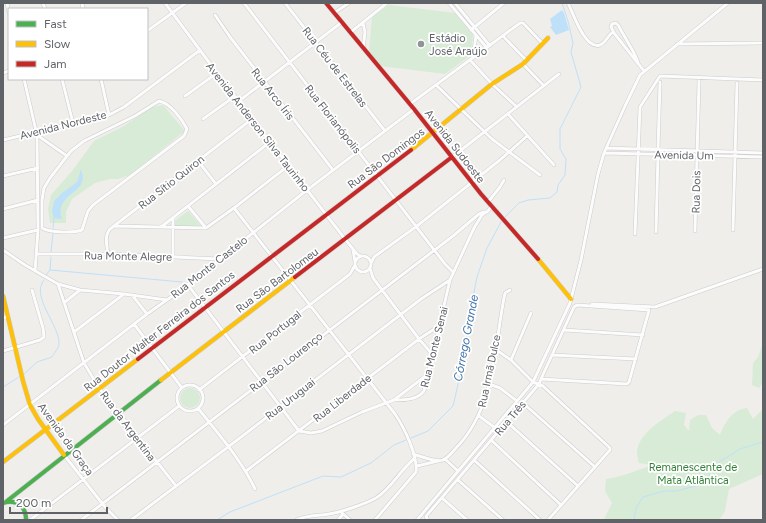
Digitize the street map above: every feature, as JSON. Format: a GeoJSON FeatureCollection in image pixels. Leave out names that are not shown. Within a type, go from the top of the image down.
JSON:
{"type":"FeatureCollection","features":[{"type":"Feature","properties":{"kind":"street","name":"Avenida Anderson Silva Taurinho"},"geometry":{"type":"LineString","coordinates":[[165,3],[234,96],[353,250]]}},
{"type":"Feature","properties":{"kind":"street"},"geometry":{"type":"LineString","coordinates":[[148,30],[186,3]]}},
{"type":"Feature","properties":{"kind":"street","name":"Rua Florianópolis"},"geometry":{"type":"LineString","coordinates":[[244,3],[445,264],[453,272]]}},
{"type":"Feature","properties":{"kind":"street","name":"Rua Céu de Estrelas"},"geometry":{"type":"LineString","coordinates":[[285,3],[385,131]]}},
{"type":"Feature","properties":{"kind":"street","name":"Avenida Sudoeste"},"geometry":{"type":"LineString","coordinates":[[326,3],[410,104],[488,202],[542,264],[571,301]]}},
{"type":"Feature","properties":{"kind":"street"},"geometry":{"type":"LineString","coordinates":[[334,13],[349,3]]}},
{"type":"Feature","properties":{"kind":"street"},"geometry":{"type":"LineString","coordinates":[[351,32],[387,3]]}},
{"type":"Feature","properties":{"kind":"street"},"geometry":{"type":"LineString","coordinates":[[450,3],[471,30],[489,47]]}},
{"type":"Feature","properties":{"kind":"street"},"geometry":{"type":"LineString","coordinates":[[455,3],[489,47]]}},
{"type":"Feature","properties":{"kind":"street"},"geometry":{"type":"LineString","coordinates":[[471,30],[504,3]]}},
{"type":"Feature","properties":{"kind":"street"},"geometry":{"type":"LineString","coordinates":[[568,3],[586,39],[592,45],[601,44],[613,32]]}},
{"type":"Feature","properties":{"kind":"street"},"geometry":{"type":"LineString","coordinates":[[417,520],[533,382],[571,301],[598,174],[604,153],[640,75],[728,3]]}},
{"type":"Feature","properties":{"kind":"street","name":"Rua Arco Íris"},"geometry":{"type":"LineString","coordinates":[[215,16],[333,170]]}},
{"type":"Feature","properties":{"kind":"street"},"geometry":{"type":"LineString","coordinates":[[239,101],[342,22]]}},
{"type":"Feature","properties":{"kind":"street"},"geometry":{"type":"LineString","coordinates":[[363,23],[365,32],[364,48]]}},
{"type":"Feature","properties":{"kind":"street"},"geometry":{"type":"LineString","coordinates":[[410,104],[520,23],[523,23],[543,44]]}},
{"type":"Feature","properties":{"kind":"street"},"geometry":{"type":"LineString","coordinates":[[638,62],[616,23],[612,24],[611,26],[613,32],[644,71]]}},
{"type":"Feature","properties":{"kind":"street"},"geometry":{"type":"LineString","coordinates":[[476,35],[472,59],[492,84],[517,107]]}},
{"type":"Feature","properties":{"kind":"street"},"geometry":{"type":"LineString","coordinates":[[503,36],[543,85]]}},
{"type":"Feature","properties":{"kind":"street","name":"Rua São Domingos"},"geometry":{"type":"LineString","coordinates":[[326,215],[433,133],[461,108],[492,84],[524,62],[548,38]]}},
{"type":"Feature","properties":{"kind":"street"},"geometry":{"type":"LineString","coordinates":[[677,44],[763,43]]}},
{"type":"Feature","properties":{"kind":"street","name":"Avenida Nordeste"},"geometry":{"type":"LineString","coordinates":[[3,140],[109,115],[124,107],[200,50]]}},
{"type":"Feature","properties":{"kind":"street"},"geometry":{"type":"LineString","coordinates":[[185,96],[217,73]]}},
{"type":"Feature","properties":{"kind":"street","name":"Rua São Bartolomeu"},"geometry":{"type":"LineString","coordinates":[[5,502],[64,454],[559,74]]}},
{"type":"Feature","properties":{"kind":"street"},"geometry":{"type":"LineString","coordinates":[[635,234],[640,107],[660,76],[763,80]]}},
{"type":"Feature","properties":{"kind":"street"},"geometry":{"type":"LineString","coordinates":[[24,80],[37,133],[38,230],[35,271]]}},
{"type":"Feature","properties":{"kind":"street"},"geometry":{"type":"LineString","coordinates":[[62,80],[73,123]]}},
{"type":"Feature","properties":{"kind":"street"},"geometry":{"type":"LineString","coordinates":[[100,80],[109,115]]}},
{"type":"Feature","properties":{"kind":"street","name":"Rua Dois"},"geometry":{"type":"LineString","coordinates":[[695,232],[699,81]]}},
{"type":"Feature","properties":{"kind":"street"},"geometry":{"type":"LineString","coordinates":[[658,150],[660,82]]}},
{"type":"Feature","properties":{"kind":"street"},"geometry":{"type":"LineString","coordinates":[[733,230],[737,83]]}},
{"type":"Feature","properties":{"kind":"street"},"geometry":{"type":"LineString","coordinates":[[436,84],[484,132],[540,175]]}},
{"type":"Feature","properties":{"kind":"street"},"geometry":{"type":"LineString","coordinates":[[203,119],[234,96]]}},
{"type":"Feature","properties":{"kind":"street"},"geometry":{"type":"LineString","coordinates":[[159,101],[168,105],[181,119],[187,129],[186,134],[182,138],[93,205],[88,212],[82,230],[45,230],[42,228],[42,200],[44,188],[67,156],[84,141],[135,116],[159,101]]}},
{"type":"Feature","properties":{"kind":"street","name":"Rua Monte Castelo"},"geometry":{"type":"LineString","coordinates":[[3,425],[147,314],[188,285],[307,190],[414,109]]}},
{"type":"Feature","properties":{"kind":"street"},"geometry":{"type":"LineString","coordinates":[[508,114],[554,165]]}},
{"type":"Feature","properties":{"kind":"street","name":"Rua Sítio Quiron"},"geometry":{"type":"LineString","coordinates":[[114,226],[252,119]]}},
{"type":"Feature","properties":{"kind":"street"},"geometry":{"type":"LineString","coordinates":[[37,133],[67,156]]}},
{"type":"Feature","properties":{"kind":"street"},"geometry":{"type":"LineString","coordinates":[[432,354],[373,278],[370,262],[374,257],[417,226],[527,136]]}},
{"type":"Feature","properties":{"kind":"street"},"geometry":{"type":"LineString","coordinates":[[161,227],[270,142]]}},
{"type":"Feature","properties":{"kind":"street","name":"Avenida Um"},"geometry":{"type":"LineString","coordinates":[[606,148],[697,153],[763,153]]}},
{"type":"Feature","properties":{"kind":"street","name":"Avenida Um"},"geometry":{"type":"LineString","coordinates":[[604,153],[697,153]]}},
{"type":"Feature","properties":{"kind":"street"},"geometry":{"type":"LineString","coordinates":[[656,232],[658,154]]}},
{"type":"Feature","properties":{"kind":"street","name":"Avenida Um"},"geometry":{"type":"LineString","coordinates":[[734,154],[763,158]]}},
{"type":"Feature","properties":{"kind":"street"},"geometry":{"type":"LineString","coordinates":[[198,161],[216,184]]}},
{"type":"Feature","properties":{"kind":"street"},"geometry":{"type":"LineString","coordinates":[[108,254],[107,233],[114,226],[209,227],[288,166]]}},
{"type":"Feature","properties":{"kind":"street"},"geometry":{"type":"LineString","coordinates":[[3,176],[38,168]]}},
{"type":"Feature","properties":{"kind":"street"},"geometry":{"type":"LineString","coordinates":[[488,202],[498,191],[504,180]]}},
{"type":"Feature","properties":{"kind":"street"},"geometry":{"type":"LineString","coordinates":[[3,209],[38,200]]}},
{"type":"Feature","properties":{"kind":"street"},"geometry":{"type":"LineString","coordinates":[[188,206],[206,228]]}},
{"type":"Feature","properties":{"kind":"street","name":"Rua São Lourenço"},"geometry":{"type":"LineString","coordinates":[[81,520],[435,250],[478,214],[487,212],[492,206]]}},
{"type":"Feature","properties":{"kind":"street"},"geometry":{"type":"LineString","coordinates":[[234,208],[310,304],[395,414],[404,428],[417,466],[415,474],[375,520]]}},
{"type":"Feature","properties":{"kind":"street"},"geometry":{"type":"LineString","coordinates":[[453,272],[474,228],[482,215],[487,212]]}},
{"type":"Feature","properties":{"kind":"street","name":"Rua Doutor Walter Ferreira dos Santos"},"geometry":{"type":"LineString","coordinates":[[3,462],[326,215]]}},
{"type":"Feature","properties":{"kind":"street"},"geometry":{"type":"LineString","coordinates":[[173,218],[173,257]]}},
{"type":"Feature","properties":{"kind":"street"},"geometry":{"type":"LineString","coordinates":[[3,238],[38,230]]}},
{"type":"Feature","properties":{"kind":"street"},"geometry":{"type":"LineString","coordinates":[[3,250],[58,284],[80,290],[167,300]]}},
{"type":"Feature","properties":{"kind":"street"},"geometry":{"type":"LineString","coordinates":[[353,250],[357,254],[366,257],[380,254]]}},
{"type":"Feature","properties":{"kind":"street"},"geometry":{"type":"LineString","coordinates":[[353,250],[356,269],[373,278]]}},
{"type":"Feature","properties":{"kind":"street","name":"Rua Monte Alegre"},"geometry":{"type":"LineString","coordinates":[[37,254],[108,254],[220,259]]}},
{"type":"Feature","properties":{"kind":"street"},"geometry":{"type":"LineString","coordinates":[[350,274],[358,258],[362,256]]}},
{"type":"Feature","properties":{"kind":"street"},"geometry":{"type":"LineString","coordinates":[[366,257],[370,262]]}},
{"type":"Feature","properties":{"kind":"street"},"geometry":{"type":"LineString","coordinates":[[350,274],[367,271],[370,268]]}},
{"type":"Feature","properties":{"kind":"street"},"geometry":{"type":"LineString","coordinates":[[571,301],[655,307],[682,296],[763,269]]}},
{"type":"Feature","properties":{"kind":"street","name":"Rua Monte Senai"},"geometry":{"type":"LineString","coordinates":[[394,400],[412,399],[419,396],[424,390],[453,272]]}},
{"type":"Feature","properties":{"kind":"street","name":"Rua Portugal"},"geometry":{"type":"LineString","coordinates":[[199,390],[350,274]]}},
{"type":"Feature","properties":{"kind":"street","name":"Rua Uruguai"},"geometry":{"type":"LineString","coordinates":[[131,520],[401,314],[450,280]]}},
{"type":"Feature","properties":{"kind":"street","name":"Rua da Argentina"},"geometry":{"type":"LineString","coordinates":[[58,284],[84,363],[99,388],[156,463],[176,486]]}},
{"type":"Feature","properties":{"kind":"street"},"geometry":{"type":"LineString","coordinates":[[188,285],[299,431],[310,433],[322,431],[385,402],[394,400],[428,374]]}},
{"type":"Feature","properties":{"kind":"street"},"geometry":{"type":"LineString","coordinates":[[3,351],[40,340],[44,335],[32,290]]}},
{"type":"Feature","properties":{"kind":"street"},"geometry":{"type":"LineString","coordinates":[[65,302],[80,290]]}},
{"type":"Feature","properties":{"kind":"street","name":"Rua Irmã Dulce"},"geometry":{"type":"LineString","coordinates":[[417,466],[445,459],[464,440],[479,416],[489,384],[505,293],[510,290]]}},
{"type":"Feature","properties":{"kind":"street"},"geometry":{"type":"LineString","coordinates":[[74,332],[124,294]]}},
{"type":"Feature","properties":{"kind":"street"},"geometry":{"type":"LineString","coordinates":[[132,295],[147,314]]}},
{"type":"Feature","properties":{"kind":"street","name":"Avenida da Graça"},"geometry":{"type":"LineString","coordinates":[[3,296],[30,405],[45,429],[102,504],[118,520]]}},
{"type":"Feature","properties":{"kind":"street","name":"Rua Três"},"geometry":{"type":"LineString","coordinates":[[428,520],[427,515],[539,384],[574,307],[577,305],[648,310],[650,311],[643,335]]}},
{"type":"Feature","properties":{"kind":"street"},"geometry":{"type":"LineString","coordinates":[[511,360],[531,313]]}},
{"type":"Feature","properties":{"kind":"street"},"geometry":{"type":"LineString","coordinates":[[3,318],[8,316]]}},
{"type":"Feature","properties":{"kind":"street"},"geometry":{"type":"LineString","coordinates":[[134,324],[182,388]]}},
{"type":"Feature","properties":{"kind":"street","name":"Rua Liberdade"},"geometry":{"type":"LineString","coordinates":[[246,472],[419,339],[439,326]]}},
{"type":"Feature","properties":{"kind":"street"},"geometry":{"type":"LineString","coordinates":[[541,379],[626,384],[629,382],[643,335],[564,330]]}},
{"type":"Feature","properties":{"kind":"street"},"geometry":{"type":"LineString","coordinates":[[495,349],[511,360],[533,382],[539,384],[548,391],[610,448],[610,450],[548,520]]}},
{"type":"Feature","properties":{"kind":"street"},"geometry":{"type":"LineString","coordinates":[[552,355],[636,359]]}},
{"type":"Feature","properties":{"kind":"street"},"geometry":{"type":"LineString","coordinates":[[489,384],[500,388],[517,401]]}},
{"type":"Feature","properties":{"kind":"street"},"geometry":{"type":"LineString","coordinates":[[186,386],[193,386],[199,390],[202,401],[198,408],[188,411],[179,406],[177,396],[182,388],[186,386]]}},
{"type":"Feature","properties":{"kind":"street"},"geometry":{"type":"LineString","coordinates":[[523,402],[595,467]]}},
{"type":"Feature","properties":{"kind":"street"},"geometry":{"type":"LineString","coordinates":[[30,520],[179,406]]}},
{"type":"Feature","properties":{"kind":"street"},"geometry":{"type":"LineString","coordinates":[[198,408],[246,472],[254,489]]}},
{"type":"Feature","properties":{"kind":"street"},"geometry":{"type":"LineString","coordinates":[[479,416],[494,428]]}},
{"type":"Feature","properties":{"kind":"street"},"geometry":{"type":"LineString","coordinates":[[507,422],[578,486]]}},
{"type":"Feature","properties":{"kind":"street"},"geometry":{"type":"LineString","coordinates":[[491,440],[561,505]]}},
{"type":"Feature","properties":{"kind":"street"},"geometry":{"type":"LineString","coordinates":[[414,454],[439,461]]}},
{"type":"Feature","properties":{"kind":"street"},"geometry":{"type":"LineString","coordinates":[[299,519],[342,513],[374,499],[388,488],[407,465],[415,458]]}},
{"type":"Feature","properties":{"kind":"street"},"geometry":{"type":"LineString","coordinates":[[445,459],[458,471]]}},
{"type":"Feature","properties":{"kind":"street"},"geometry":{"type":"LineString","coordinates":[[474,460],[540,520]]}},
{"type":"Feature","properties":{"kind":"street"},"geometry":{"type":"LineString","coordinates":[[458,480],[503,520]]}},
{"type":"Feature","properties":{"kind":"street"},"geometry":{"type":"LineString","coordinates":[[442,498],[467,520]]}},
{"type":"Feature","properties":{"kind":"street"},"geometry":{"type":"LineString","coordinates":[[5,502],[16,501],[24,507],[27,515],[26,520]]}},
{"type":"Feature","properties":{"kind":"street"},"geometry":{"type":"LineString","coordinates":[[338,520],[342,513]]}},
{"type":"Feature","properties":{"kind":"street"},"geometry":{"type":"LineString","coordinates":[[342,513],[350,520]]}},
{"type":"Feature","properties":{"kind":"green space","name":"Estádio José Araújo"},"geometry":{"type":"Polygon","coordinates":[[[389,5],[455,13],[473,35],[471,55],[445,74],[381,66],[369,52],[372,17],[389,5]]]}},
{"type":"Feature","properties":{"kind":"green space"},"geometry":{"type":"Polygon","coordinates":[[[163,105],[185,131],[130,175],[118,179],[110,179],[95,183],[72,199],[66,212],[66,223],[50,223],[48,209],[51,195],[72,171],[94,141],[124,126],[152,107],[163,105]]]}},
{"type":"Feature","properties":{"kind":"green space"},"geometry":{"type":"Polygon","coordinates":[[[188,211],[202,227],[168,226],[188,211]]]}},
{"type":"Feature","properties":{"kind":"green space"},"geometry":{"type":"Polygon","coordinates":[[[763,343],[763,382],[759,388],[752,385],[753,363],[758,357],[763,343]]]}},
{"type":"Feature","properties":{"kind":"green space"},"geometry":{"type":"Polygon","coordinates":[[[190,388],[197,391],[200,398],[197,405],[190,408],[183,405],[180,398],[183,391],[190,388]]]}},
{"type":"Feature","properties":{"kind":"green space","name":"Remanescente de Mata Atlântica"},"geometry":{"type":"Polygon","coordinates":[[[747,408],[753,419],[763,409],[763,474],[729,489],[725,511],[719,520],[596,520],[604,519],[612,503],[605,491],[606,479],[624,475],[653,465],[639,463],[637,451],[642,438],[658,423],[675,411],[686,413],[684,425],[689,431],[690,420],[698,415],[706,415],[712,428],[720,435],[724,426],[733,414],[747,408]]]}},
{"type":"Feature","properties":{"kind":"water"},"geometry":{"type":"Polygon","coordinates":[[[562,10],[569,30],[556,35],[550,27],[552,26],[550,19],[562,10]]]}},
{"type":"Feature","properties":{"kind":"water"},"geometry":{"type":"Polygon","coordinates":[[[81,169],[83,180],[80,186],[64,201],[61,212],[62,219],[54,218],[52,211],[54,201],[77,182],[81,169]]]}},
{"type":"Feature","properties":{"kind":"waterway","name":"Córrego Grande"},"geometry":{"type":"LineString","coordinates":[[505,217],[519,203],[528,200],[550,198],[557,192],[558,185],[565,175],[566,159],[560,149],[560,129],[581,87],[571,52],[573,43],[562,3]]}},
{"type":"Feature","properties":{"kind":"waterway"},"geometry":{"type":"LineString","coordinates":[[53,228],[54,218]]}},
{"type":"Feature","properties":{"kind":"waterway","name":"Córrego Grande"},"geometry":{"type":"LineString","coordinates":[[411,438],[428,431],[453,406],[462,367],[477,277],[487,248],[501,222]]}},
{"type":"Feature","properties":{"kind":"waterway"},"geometry":{"type":"LineString","coordinates":[[51,252],[53,233]]}},
{"type":"Feature","properties":{"kind":"waterway"},"geometry":{"type":"LineString","coordinates":[[46,275],[50,270],[51,257]]}},
{"type":"Feature","properties":{"kind":"waterway"},"geometry":{"type":"LineString","coordinates":[[50,270],[182,282]]}},
{"type":"Feature","properties":{"kind":"waterway"},"geometry":{"type":"LineString","coordinates":[[24,374],[37,362],[52,357],[59,346],[58,336],[43,303],[41,287],[44,280]]}},
{"type":"Feature","properties":{"kind":"waterway"},"geometry":{"type":"LineString","coordinates":[[3,387],[19,377]]}},
{"type":"Feature","properties":{"kind":"waterway","name":"Córrego Grande"},"geometry":{"type":"LineString","coordinates":[[217,520],[230,512],[323,476],[341,477],[371,463],[394,445],[406,440]]}},
{"type":"Feature","properties":{"kind":"waterway"},"geometry":{"type":"LineString","coordinates":[[634,520],[636,508],[643,497],[664,491],[677,491],[706,483],[713,466],[740,449],[763,442]]}},
{"type":"Feature","properties":{"kind":"traffic: fast"},"geometry":{"type":"LineString","coordinates":[[7,501],[161,380]]}},
{"type":"Feature","properties":{"kind":"traffic: fast"},"geometry":{"type":"LineString","coordinates":[[3,503],[12,502],[20,505],[26,515],[26,520]]}},
{"type":"Feature","properties":{"kind":"traffic: slow"},"geometry":{"type":"LineString","coordinates":[[411,150],[492,84],[523,64],[548,38]]}},
{"type":"Feature","properties":{"kind":"traffic: slow"},"geometry":{"type":"LineString","coordinates":[[538,259],[571,299]]}},
{"type":"Feature","properties":{"kind":"traffic: slow"},"geometry":{"type":"LineString","coordinates":[[161,380],[295,277]]}},
{"type":"Feature","properties":{"kind":"traffic: slow"},"geometry":{"type":"LineString","coordinates":[[3,296],[30,405],[38,419],[64,455]]}},
{"type":"Feature","properties":{"kind":"traffic: slow"},"geometry":{"type":"LineString","coordinates":[[3,462],[138,359]]}},
{"type":"Feature","properties":{"kind":"traffic: jam"},"geometry":{"type":"LineString","coordinates":[[326,3],[414,109],[481,194],[538,259]]}},
{"type":"Feature","properties":{"kind":"traffic: jam"},"geometry":{"type":"LineString","coordinates":[[138,359],[411,150]]}},
{"type":"Feature","properties":{"kind":"traffic: jam"},"geometry":{"type":"LineString","coordinates":[[295,277],[452,157]]}},
{"type":"Feature","properties":{"kind":"place","name":"Estádio José Araújo"},"geometry":{"type":"Point","coordinates":[421,44]}}]}
